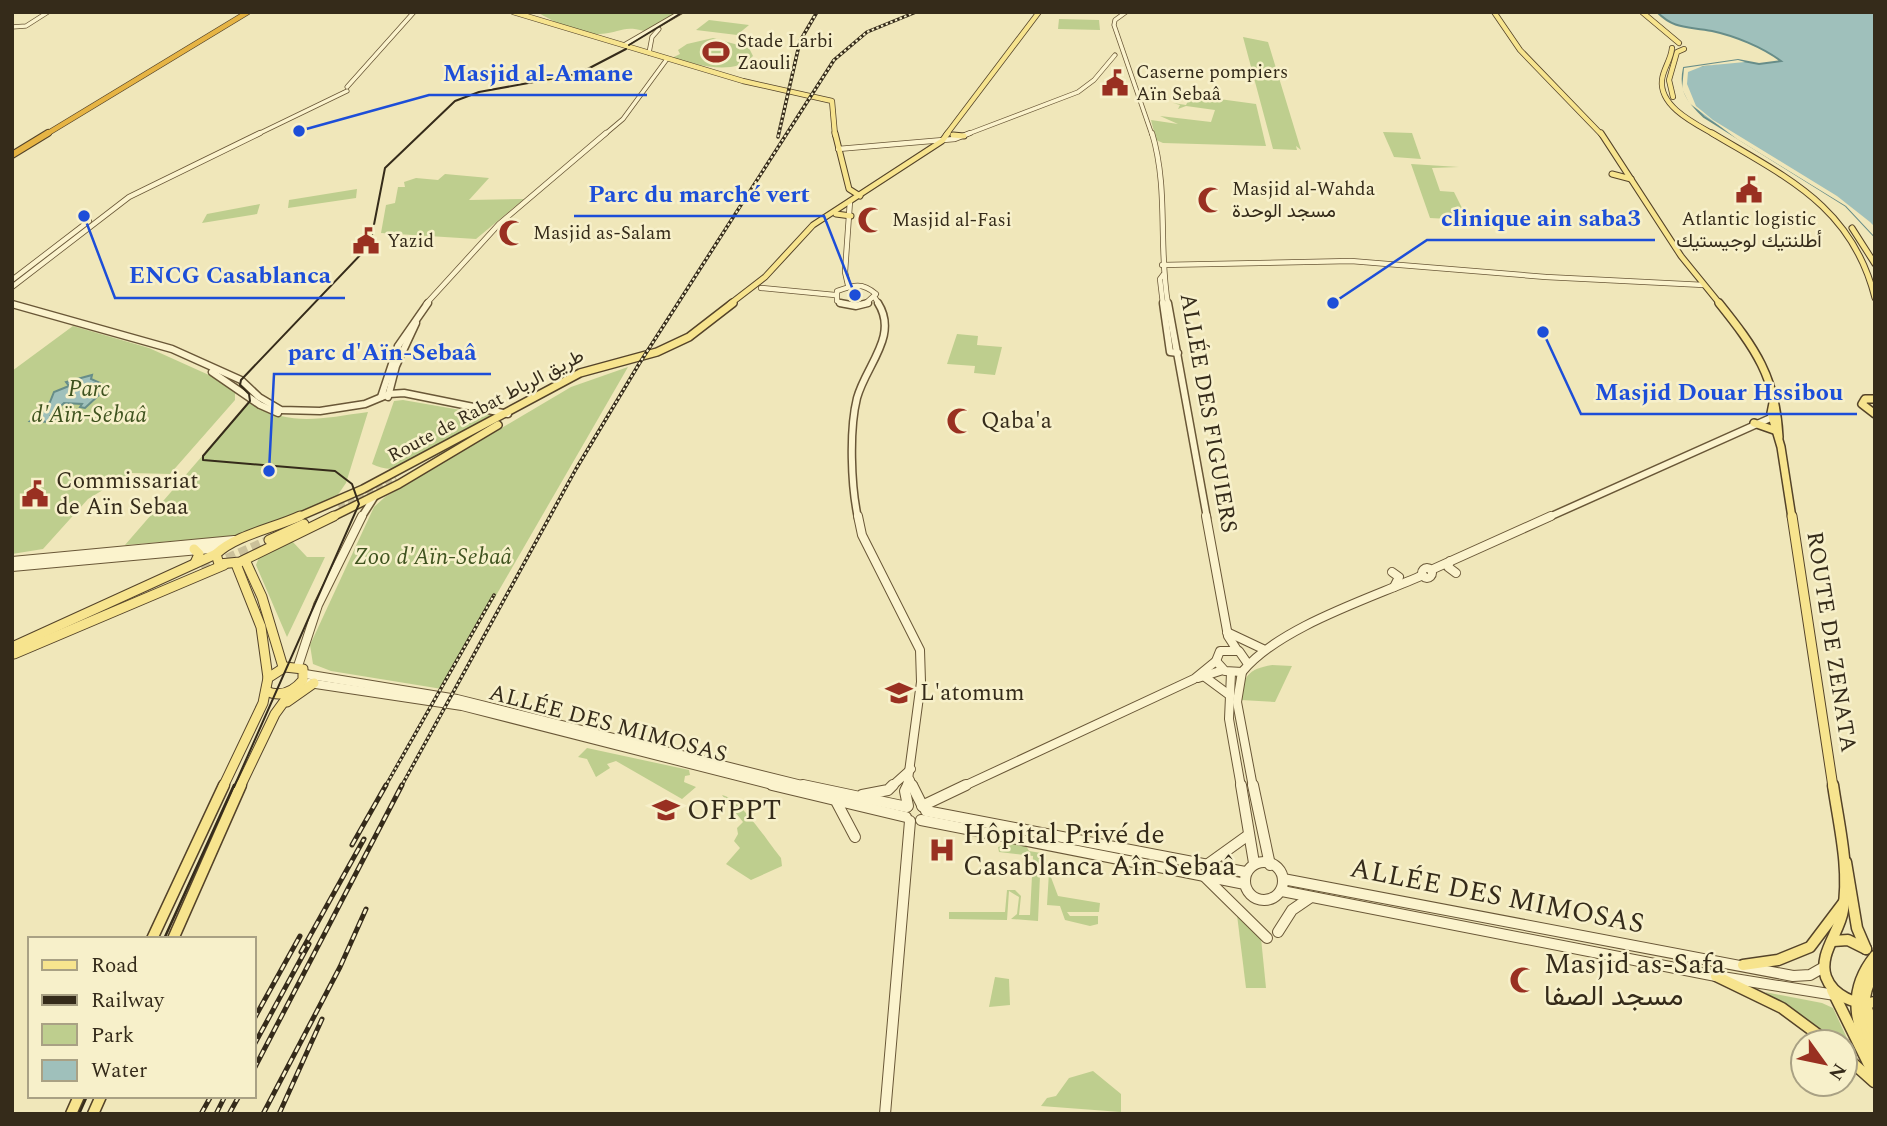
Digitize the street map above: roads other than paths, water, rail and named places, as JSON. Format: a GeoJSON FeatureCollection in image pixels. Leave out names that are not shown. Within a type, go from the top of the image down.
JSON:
{"type":"FeatureCollection","features":[{"type":"Feature","properties":{"kind":"highway"},"geometry":{"type":"LineString","coordinates":[[12,153],[242,12]]}},
{"type":"Feature","properties":{"kind":"highway"},"geometry":{"type":"LineString","coordinates":[[12,153],[248,12]]}},
{"type":"Feature","properties":{"kind":"main road"},"geometry":{"type":"LineString","coordinates":[[513,12],[716,73],[827,99],[834,106],[838,149],[849,189],[861,196]]}},
{"type":"Feature","properties":{"kind":"main road"},"geometry":{"type":"LineString","coordinates":[[947,139],[1040,12]]}},
{"type":"Feature","properties":{"kind":"main road"},"geometry":{"type":"LineString","coordinates":[[947,139],[1040,12]]}},
{"type":"Feature","properties":{"kind":"main road","name":"ROUTE DE ZENATA"},"geometry":{"type":"LineString","coordinates":[[1494,12],[1520,50],[1600,130],[1681,256],[1739,325],[1760,355],[1773,403],[1843,853],[1852,886],[1857,928],[1872,955]]}},
{"type":"Feature","properties":{"kind":"main road"},"geometry":{"type":"LineString","coordinates":[[1640,12],[1687,47],[1684,49]]}},
{"type":"Feature","properties":{"kind":"main road"},"geometry":{"type":"LineString","coordinates":[[1640,12],[1671,45],[1684,49]]}},
{"type":"Feature","properties":{"kind":"main road"},"geometry":{"type":"LineString","coordinates":[[1671,45],[1679,43]]}},
{"type":"Feature","properties":{"kind":"main road"},"geometry":{"type":"LineString","coordinates":[[1671,45],[1661,80],[1669,100],[1687,118],[1796,186],[1831,214],[1857,242],[1867,262],[1875,298]]}},
{"type":"Feature","properties":{"kind":"main road"},"geometry":{"type":"LineString","coordinates":[[1684,49],[1677,52],[1667,83],[1678,104],[1702,124],[1816,195],[1856,232],[1875,264]]}},
{"type":"Feature","properties":{"kind":"main road"},"geometry":{"type":"LineString","coordinates":[[688,65],[716,76],[834,106]]}},
{"type":"Feature","properties":{"kind":"main road"},"geometry":{"type":"LineString","coordinates":[[716,73],[734,71]]}},
{"type":"Feature","properties":{"kind":"main road"},"geometry":{"type":"LineString","coordinates":[[947,139],[964,136]]}},
{"type":"Feature","properties":{"kind":"main road","name":"Route de Rabat طريق الرباط"},"geometry":{"type":"LineString","coordinates":[[376,496],[580,373],[657,352],[681,342],[755,286],[809,229],[947,139]]}},
{"type":"Feature","properties":{"kind":"main road"},"geometry":{"type":"LineString","coordinates":[[1612,174],[1631,178]]}},
{"type":"Feature","properties":{"kind":"main road","name":"Route de Rabat طريق الرباط"},"geometry":{"type":"LineString","coordinates":[[234,540],[246,538],[353,494],[586,375],[681,348],[761,288],[808,235],[851,202]]}},
{"type":"Feature","properties":{"kind":"main road"},"geometry":{"type":"LineString","coordinates":[[836,214],[851,216]]}},
{"type":"Feature","properties":{"kind":"main road"},"geometry":{"type":"LineString","coordinates":[[1874,398],[1865,400],[1862,404],[1875,414]]}},
{"type":"Feature","properties":{"kind":"main road"},"geometry":{"type":"LineString","coordinates":[[508,416],[395,479],[508,416]]}},
{"type":"Feature","properties":{"kind":"main road"},"geometry":{"type":"LineString","coordinates":[[1754,423],[1776,434]]}},
{"type":"Feature","properties":{"kind":"main road"},"geometry":{"type":"LineString","coordinates":[[13,652],[224,565],[240,562],[376,496]]}},
{"type":"Feature","properties":{"kind":"main road"},"geometry":{"type":"LineString","coordinates":[[267,538],[337,506]]}},
{"type":"Feature","properties":{"kind":"main road"},"geometry":{"type":"LineString","coordinates":[[246,538],[256,541],[254,553]]}},
{"type":"Feature","properties":{"kind":"main road"},"geometry":{"type":"LineString","coordinates":[[13,652],[66,630],[199,566],[234,540]]}},
{"type":"Feature","properties":{"kind":"main road"},"geometry":{"type":"LineString","coordinates":[[194,549],[199,554],[199,566]]}},
{"type":"Feature","properties":{"kind":"main road"},"geometry":{"type":"LineString","coordinates":[[218,551],[216,561],[224,565]]}},
{"type":"Feature","properties":{"kind":"main road"},"geometry":{"type":"LineString","coordinates":[[240,562],[262,597],[282,656],[283,667]]}},
{"type":"Feature","properties":{"kind":"main road"},"geometry":{"type":"LineString","coordinates":[[153,937],[245,744],[266,691],[268,678],[261,627],[240,562]]}},
{"type":"Feature","properties":{"kind":"main road"},"geometry":{"type":"LineString","coordinates":[[13,652],[23,643],[199,566]]}},
{"type":"Feature","properties":{"kind":"main road"},"geometry":{"type":"LineString","coordinates":[[174,937],[275,714],[295,689],[302,670],[283,667],[268,678]]}},
{"type":"Feature","properties":{"kind":"main road"},"geometry":{"type":"LineString","coordinates":[[275,714],[314,683]]}},
{"type":"Feature","properties":{"kind":"main road"},"geometry":{"type":"LineString","coordinates":[[266,691],[276,695],[295,689]]}},
{"type":"Feature","properties":{"kind":"main road","name":"ROUTE DE ZENATA"},"geometry":{"type":"LineString","coordinates":[[1824,967],[1844,902],[1843,853]]}},
{"type":"Feature","properties":{"kind":"main road"},"geometry":{"type":"LineString","coordinates":[[1743,965],[1777,961],[1811,947],[1823,935],[1833,913],[1844,902]]}},
{"type":"Feature","properties":{"kind":"main road"},"geometry":{"type":"LineString","coordinates":[[1833,941],[1848,940],[1872,955],[1859,975],[1852,998],[1858,1026],[1875,1064]]}},
{"type":"Feature","properties":{"kind":"main road"},"geometry":{"type":"LineString","coordinates":[[1824,967],[1852,998],[1875,1034]]}},
{"type":"Feature","properties":{"kind":"main road"},"geometry":{"type":"LineString","coordinates":[[1852,998],[1875,970]]}},
{"type":"Feature","properties":{"kind":"main road"},"geometry":{"type":"LineString","coordinates":[[1716,976],[1782,1008],[1809,1028]]}},
{"type":"Feature","properties":{"kind":"main road"},"geometry":{"type":"LineString","coordinates":[[1852,998],[1875,1052]]}},
{"type":"Feature","properties":{"kind":"main road"},"geometry":{"type":"LineString","coordinates":[[1852,998],[1875,1080]]}},
{"type":"Feature","properties":{"kind":"main road"},"geometry":{"type":"LineString","coordinates":[[1859,1067],[1875,1080]]}},
{"type":"Feature","properties":{"kind":"main road"},"geometry":{"type":"LineString","coordinates":[[71,1114],[78,1098]]}},
{"type":"Feature","properties":{"kind":"main road"},"geometry":{"type":"LineString","coordinates":[[93,1114],[100,1098]]}},
{"type":"Feature","properties":{"kind":"street"},"geometry":{"type":"LineString","coordinates":[[12,27],[26,26],[48,12]]}},
{"type":"Feature","properties":{"kind":"street"},"geometry":{"type":"LineString","coordinates":[[12,287],[125,199],[345,89],[414,12]]}},
{"type":"Feature","properties":{"kind":"street"},"geometry":{"type":"LineString","coordinates":[[624,45],[681,12]]}},
{"type":"Feature","properties":{"kind":"street"},"geometry":{"type":"LineString","coordinates":[[649,53],[654,33],[687,12]]}},
{"type":"Feature","properties":{"kind":"street"},"geometry":{"type":"LineString","coordinates":[[964,136],[1078,92],[1094,80],[1118,57],[1120,46],[1114,22],[1125,12]]}},
{"type":"Feature","properties":{"kind":"street","name":"ALLÉE DES FIGUIERS"},"geometry":{"type":"LineString","coordinates":[[1118,57],[1130,74],[1140,101],[1161,174],[1162,265],[1174,352],[1228,634],[1239,651]]}},
{"type":"Feature","properties":{"kind":"street"},"geometry":{"type":"LineString","coordinates":[[99,328],[167,351],[232,383],[247,400],[285,414],[360,409],[384,398],[401,352],[420,316],[496,231],[628,114],[669,59]]}},
{"type":"Feature","properties":{"kind":"street"},"geometry":{"type":"LineString","coordinates":[[838,149],[947,139]]}},
{"type":"Feature","properties":{"kind":"street"},"geometry":{"type":"LineString","coordinates":[[384,398],[392,360],[415,316],[496,226],[572,166]]}},
{"type":"Feature","properties":{"kind":"street"},"geometry":{"type":"LineString","coordinates":[[12,281],[120,197],[183,169]]}},
{"type":"Feature","properties":{"kind":"street"},"geometry":{"type":"LineString","coordinates":[[848,285],[845,272],[851,202]]}},
{"type":"Feature","properties":{"kind":"street"},"geometry":{"type":"LineString","coordinates":[[1162,265],[1347,262],[1507,277],[1705,286]]}},
{"type":"Feature","properties":{"kind":"street"},"geometry":{"type":"LineString","coordinates":[[761,288],[835,295],[848,285],[872,288],[887,328],[856,399],[851,488],[862,535],[894,592],[920,650],[921,682],[910,780],[905,791],[915,813],[885,1114]]}},
{"type":"Feature","properties":{"kind":"street"},"geometry":{"type":"LineString","coordinates":[[835,295],[837,301],[844,305],[880,306]]}},
{"type":"Feature","properties":{"kind":"street"},"geometry":{"type":"LineString","coordinates":[[869,304],[875,298]]}},
{"type":"Feature","properties":{"kind":"street"},"geometry":{"type":"LineString","coordinates":[[12,306],[164,346],[241,380],[273,407],[289,411],[357,406],[406,393]]}},
{"type":"Feature","properties":{"kind":"street"},"geometry":{"type":"LineString","coordinates":[[390,386],[406,393],[508,416]]}},
{"type":"Feature","properties":{"kind":"street"},"geometry":{"type":"LineString","coordinates":[[1254,863],[1245,872],[1245,884],[1253,893],[1264,898],[1277,897],[1282,891],[1283,878],[1270,865],[1237,702],[1242,672],[1263,649],[1394,587],[1423,575],[1432,576],[1431,570],[1450,561],[1754,423],[1775,416]]}},
{"type":"Feature","properties":{"kind":"street","name":"Route de Rabat طريق الرباط"},"geometry":{"type":"LineString","coordinates":[[302,670],[304,643],[366,506],[376,496]]}},
{"type":"Feature","properties":{"kind":"street"},"geometry":{"type":"LineString","coordinates":[[12,561],[234,540]]}},
{"type":"Feature","properties":{"kind":"street"},"geometry":{"type":"LineString","coordinates":[[12,567],[194,549],[218,551]]}},
{"type":"Feature","properties":{"kind":"street"},"geometry":{"type":"LineString","coordinates":[[1450,561],[1448,567],[1456,573]]}},
{"type":"Feature","properties":{"kind":"street"},"geometry":{"type":"LineString","coordinates":[[1392,572],[1399,577],[1394,587]]}},
{"type":"Feature","properties":{"kind":"street"},"geometry":{"type":"LineString","coordinates":[[1228,634],[1263,649]]}},
{"type":"Feature","properties":{"kind":"street","name":"ALLÉE DES FIGUIERS"},"geometry":{"type":"LineString","coordinates":[[1224,649],[1228,634]]}},
{"type":"Feature","properties":{"kind":"street"},"geometry":{"type":"LineString","coordinates":[[915,813],[1194,679],[1216,661],[1218,653],[1224,649],[1263,649]]}},
{"type":"Feature","properties":{"kind":"street"},"geometry":{"type":"LineString","coordinates":[[1239,651],[1248,664]]}},
{"type":"Feature","properties":{"kind":"street"},"geometry":{"type":"LineString","coordinates":[[1216,661],[1227,671],[1247,836],[1254,863]]}},
{"type":"Feature","properties":{"kind":"street","name":"ALLÉE DES MIMOSAS"},"geometry":{"type":"LineString","coordinates":[[302,670],[464,698],[915,813],[1245,884]]}},
{"type":"Feature","properties":{"kind":"street"},"geometry":{"type":"LineString","coordinates":[[1194,679],[1227,671],[1242,672]]}},
{"type":"Feature","properties":{"kind":"street"},"geometry":{"type":"LineString","coordinates":[[1205,677],[1228,694]]}},
{"type":"Feature","properties":{"kind":"street","name":"ALLÉE DES MIMOSAS"},"geometry":{"type":"LineString","coordinates":[[295,689],[314,683],[462,706],[837,803],[915,813],[1245,872]]}},
{"type":"Feature","properties":{"kind":"street"},"geometry":{"type":"LineString","coordinates":[[854,796],[888,790],[911,768]]}},
{"type":"Feature","properties":{"kind":"street"},"geometry":{"type":"LineString","coordinates":[[837,803],[855,837]]}},
{"type":"Feature","properties":{"kind":"street"},"geometry":{"type":"LineString","coordinates":[[1207,864],[1247,836]]}},
{"type":"Feature","properties":{"kind":"street"},"geometry":{"type":"LineString","coordinates":[[1254,863],[1270,865]]}},
{"type":"Feature","properties":{"kind":"street"},"geometry":{"type":"LineString","coordinates":[[1205,877],[1267,938]]}},
{"type":"Feature","properties":{"kind":"street","name":"ALLÉE DES MIMOSAS"},"geometry":{"type":"LineString","coordinates":[[1283,878],[1799,976],[1814,974],[1824,967]]}},
{"type":"Feature","properties":{"kind":"street","name":"ALLÉE DES MIMOSAS"},"geometry":{"type":"LineString","coordinates":[[1282,891],[1716,976],[1852,998]]}},
{"type":"Feature","properties":{"kind":"street"},"geometry":{"type":"LineString","coordinates":[[1278,932],[1293,910],[1311,897]]}},
{"type":"Feature","properties":{"kind":"water"},"geometry":{"type":"Polygon","coordinates":[[[1657,12],[1875,12],[1875,237],[1846,206],[1704,117],[1689,101],[1684,89],[1684,68],[1738,60],[1759,64],[1781,61],[1739,39],[1676,25],[1657,12]]]}},
{"type":"Feature","properties":{"kind":"water"},"geometry":{"type":"Polygon","coordinates":[[[92,375],[91,379],[100,383],[96,391],[100,394],[85,408],[80,407],[82,404],[64,403],[51,415],[58,416],[51,422],[30,421],[50,402],[54,392],[69,386],[66,382],[92,375]]]}},
{"type":"Feature","properties":{"kind":"tunnel"},"geometry":{"type":"LineString","coordinates":[[339,508],[397,480]]}},
{"type":"Feature","properties":{"kind":"tunnel"},"geometry":{"type":"LineString","coordinates":[[202,569],[269,540]]}},
{"type":"Feature","properties":{"kind":"tram line"},"geometry":{"type":"LineString","coordinates":[[629,45],[683,12]]}},
{"type":"Feature","properties":{"kind":"tram line"},"geometry":{"type":"LineString","coordinates":[[234,787],[359,504],[352,484],[335,471],[203,460],[203,456],[250,401],[249,394],[240,385],[241,380],[365,250],[371,240],[385,168],[455,101],[479,92],[578,74],[626,49]]}},
{"type":"Feature","properties":{"kind":"tram line"},"geometry":{"type":"LineString","coordinates":[[165,937],[234,785]]}},
{"type":"Feature","properties":{"kind":"tram line"},"geometry":{"type":"LineString","coordinates":[[79,1114],[86,1098]]}},
{"type":"Feature","properties":{"kind":"railway"},"geometry":{"type":"LineString","coordinates":[[778,137],[800,41],[817,12]]}},
{"type":"Feature","properties":{"kind":"railway"},"geometry":{"type":"LineString","coordinates":[[401,787],[576,469],[639,364],[834,60],[867,32],[916,12]]}},
{"type":"Feature","properties":{"kind":"railway"},"geometry":{"type":"LineString","coordinates":[[385,787],[494,595]]}},
{"type":"Feature","properties":{"kind":"railway"},"geometry":{"type":"LineString","coordinates":[[352,845],[386,785]]}},
{"type":"Feature","properties":{"kind":"railway"},"geometry":{"type":"LineString","coordinates":[[256,1065],[402,785]]}},
{"type":"Feature","properties":{"kind":"railway"},"geometry":{"type":"LineString","coordinates":[[301,952],[364,839]]}},
{"type":"Feature","properties":{"kind":"railway"},"geometry":{"type":"LineString","coordinates":[[263,1114],[340,967],[366,909]]}},
{"type":"Feature","properties":{"kind":"railway"},"geometry":{"type":"LineString","coordinates":[[256,1015],[300,936]]}},
{"type":"Feature","properties":{"kind":"railway"},"geometry":{"type":"LineString","coordinates":[[256,1041],[309,944]]}},
{"type":"Feature","properties":{"kind":"railway"},"geometry":{"type":"LineString","coordinates":[[279,1114],[322,1019]]}},
{"type":"Feature","properties":{"kind":"railway"},"geometry":{"type":"LineString","coordinates":[[201,1114],[210,1098]]}},
{"type":"Feature","properties":{"kind":"railway"},"geometry":{"type":"LineString","coordinates":[[216,1114],[224,1098]]}},
{"type":"Feature","properties":{"kind":"railway"},"geometry":{"type":"LineString","coordinates":[[229,1114],[238,1098]]}},
{"type":"Feature","properties":{"kind":"place","name":"Stade Larbi Zaouli"},"geometry":{"type":"Point","coordinates":[716,52]}},
{"type":"Feature","properties":{"kind":"place","name":"Caserne pompiers Aïn Sebaâ"},"geometry":{"type":"Point","coordinates":[1115,83]}},
{"type":"Feature","properties":{"kind":"place","name":"Masjid al-Amane"},"geometry":{"type":"Point","coordinates":[299,131]}},
{"type":"Feature","properties":{"kind":"place","name":"Atlantic logistic أطلنتيك لوجيستيك"},"geometry":{"type":"Point","coordinates":[1749,190]}},
{"type":"Feature","properties":{"kind":"place","name":"Masjid al-Wahda مسجد الوحدة"},"geometry":{"type":"Point","coordinates":[1211,200]}},
{"type":"Feature","properties":{"kind":"place","name":"ENCG Casablanca"},"geometry":{"type":"Point","coordinates":[84,216]}},
{"type":"Feature","properties":{"kind":"place","name":"Masjid al-Fasi"},"geometry":{"type":"Point","coordinates":[871,220]}},
{"type":"Feature","properties":{"kind":"place","name":"Masjid as-Salam"},"geometry":{"type":"Point","coordinates":[512,233]}},
{"type":"Feature","properties":{"kind":"place","name":"Yazid"},"geometry":{"type":"Point","coordinates":[366,241]}},
{"type":"Feature","properties":{"kind":"place","name":"Parc du marché vert"},"geometry":{"type":"Point","coordinates":[855,295]}},
{"type":"Feature","properties":{"kind":"place","name":"clinique ain saba3"},"geometry":{"type":"Point","coordinates":[1333,303]}},
{"type":"Feature","properties":{"kind":"place","name":"Masjid Douar Hssibou"},"geometry":{"type":"Point","coordinates":[1543,332]}},
{"type":"Feature","properties":{"kind":"place","name":"Qaba'a"},"geometry":{"type":"Point","coordinates":[960,421]}},
{"type":"Feature","properties":{"kind":"place","name":"parc d'Aïn-Sebaâ"},"geometry":{"type":"Point","coordinates":[269,471]}},
{"type":"Feature","properties":{"kind":"place","name":"Commissariat de Aïn Sebaa"},"geometry":{"type":"Point","coordinates":[35,494]}},
{"type":"Feature","properties":{"kind":"place","name":"L'atomum"},"geometry":{"type":"Point","coordinates":[899,693]}},
{"type":"Feature","properties":{"kind":"place","name":"OFPPT"},"geometry":{"type":"Point","coordinates":[666,810]}},
{"type":"Feature","properties":{"kind":"place","name":"Hôpital Privé de Casablanca Aîn Sebaâ"},"geometry":{"type":"Point","coordinates":[942,850]}},
{"type":"Feature","properties":{"kind":"place","name":"Masjid as-Safa مسجد الصفا"},"geometry":{"type":"Point","coordinates":[1523,980]}},
{"type":"Feature","properties":{"kind":"park label","name":"Parc d'Aïn-Sebaâ"},"geometry":{"type":"Point","coordinates":[89,402]}},
{"type":"Feature","properties":{"kind":"park label","name":"Zoo d'Aïn-Sebaâ"},"geometry":{"type":"Point","coordinates":[433,557]}}]}
